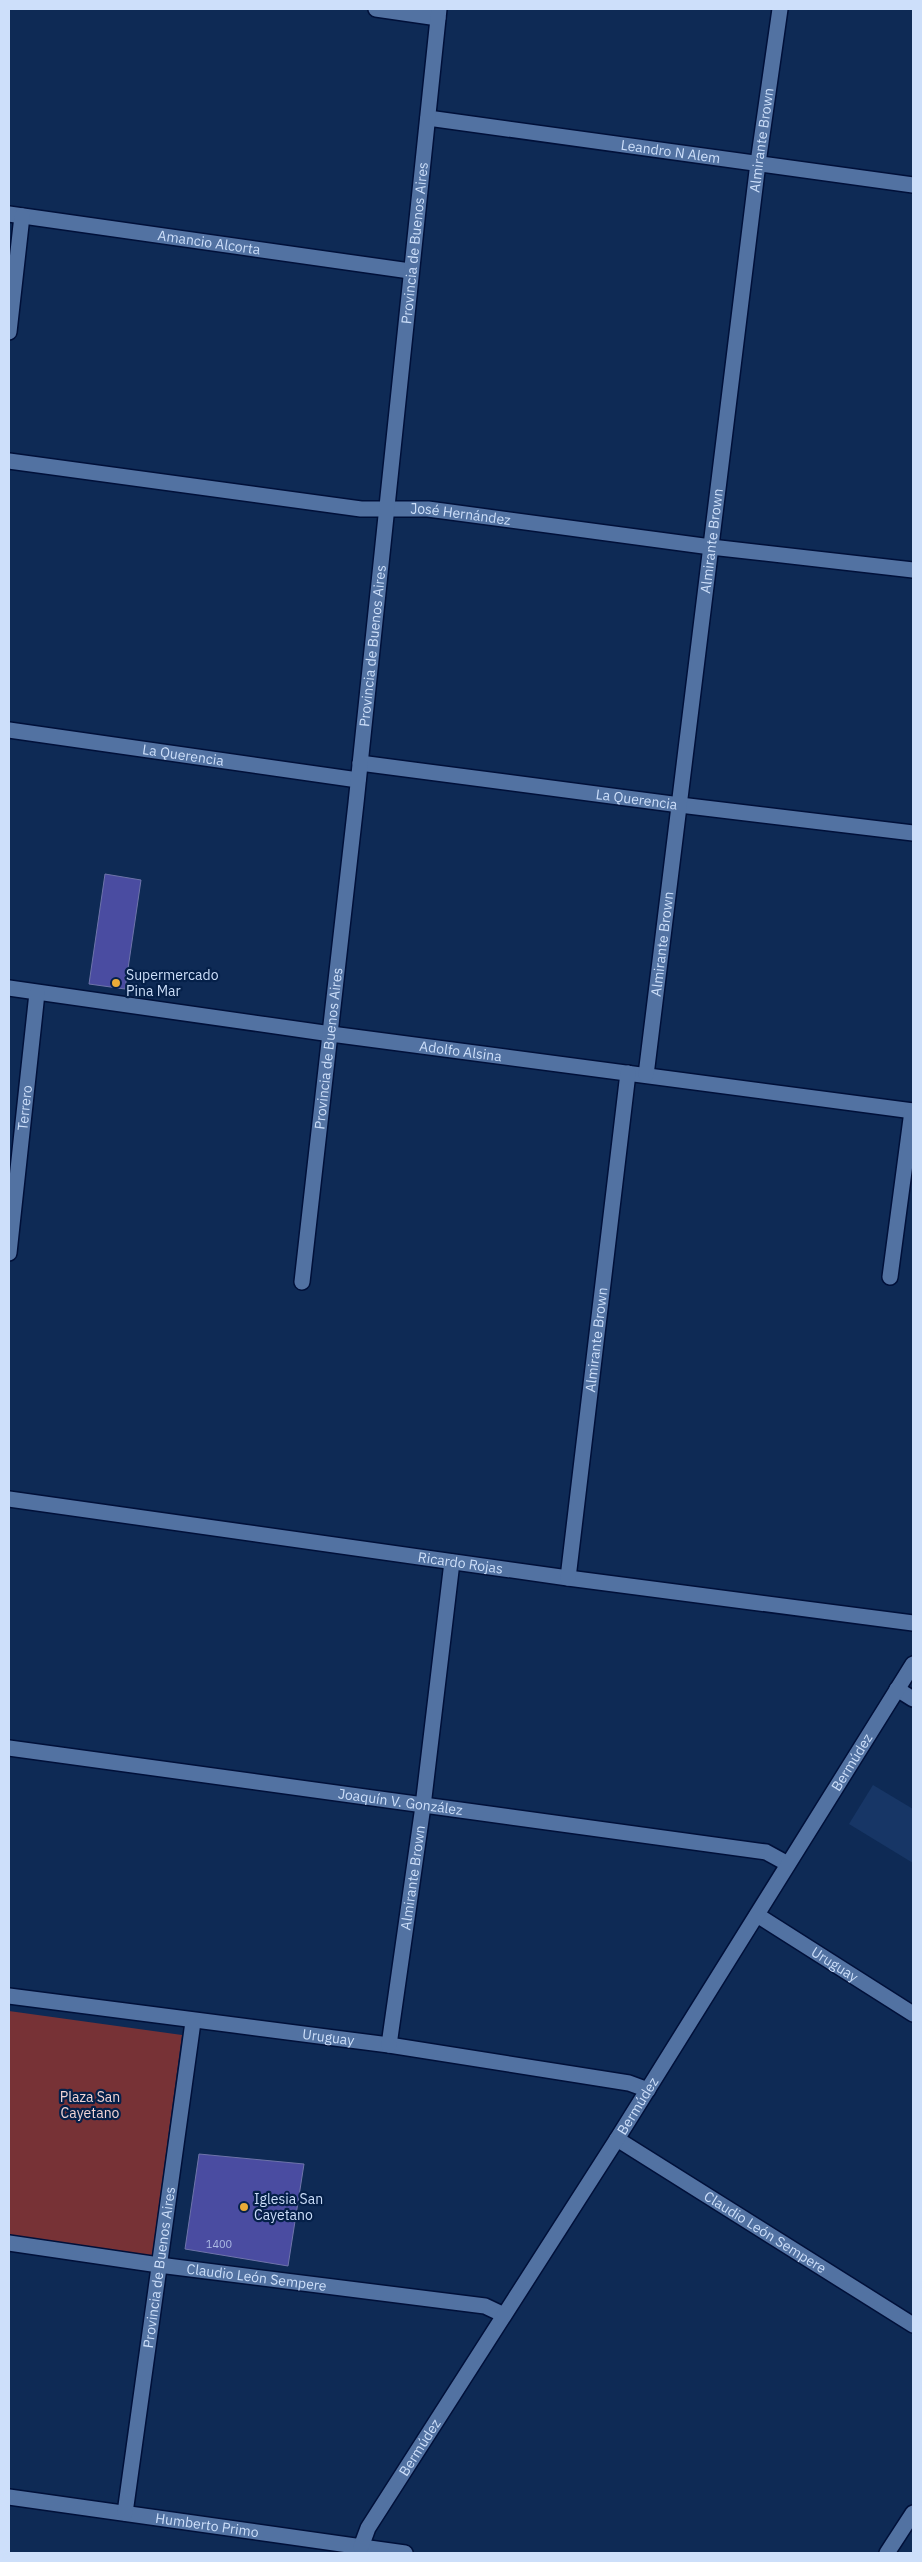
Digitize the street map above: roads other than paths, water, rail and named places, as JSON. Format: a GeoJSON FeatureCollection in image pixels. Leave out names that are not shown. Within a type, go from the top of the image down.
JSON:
{"type":"FeatureCollection","features":[{"type":"Feature","properties":{"kind":"street"},"geometry":{"type":"LineString","coordinates":[[376,9],[438,13]]}},
{"type":"Feature","properties":{"kind":"street","name":"Almirante Brown"},"geometry":{"type":"LineString","coordinates":[[646,1075],[758,163],[780,9]]}},
{"type":"Feature","properties":{"kind":"street","name":"Provincia de Buenos Aires"},"geometry":{"type":"LineString","coordinates":[[302,1282],[331,1034],[438,13]]}},
{"type":"Feature","properties":{"kind":"street","name":"Leandro N Alem"},"geometry":{"type":"LineString","coordinates":[[428,118],[913,185]]}},
{"type":"Feature","properties":{"kind":"street"},"geometry":{"type":"LineString","coordinates":[[9,332],[15,215]]}},
{"type":"Feature","properties":{"kind":"street","name":"Amancio Alcorta"},"geometry":{"type":"LineString","coordinates":[[15,215],[410,271]]}},
{"type":"Feature","properties":{"kind":"street","name":"José Hernández"},"geometry":{"type":"LineString","coordinates":[[9,461],[361,509],[428,509],[711,547],[913,570]]}},
{"type":"Feature","properties":{"kind":"street","name":"La Querencia"},"geometry":{"type":"LineString","coordinates":[[9,730],[358,780]]}},
{"type":"Feature","properties":{"kind":"street","name":"La Querencia"},"geometry":{"type":"LineString","coordinates":[[360,762],[680,805],[913,833]]}},
{"type":"Feature","properties":{"kind":"street","name":"Adolfo Alsina"},"geometry":{"type":"LineString","coordinates":[[9,988],[331,1034],[913,1111]]}},
{"type":"Feature","properties":{"kind":"street","name":"Terrero"},"geometry":{"type":"LineString","coordinates":[[9,1248],[37,993]]}},
{"type":"Feature","properties":{"kind":"street","name":"Almirante Brown"},"geometry":{"type":"LineString","coordinates":[[568,1578],[628,1072]]}},
{"type":"Feature","properties":{"kind":"street"},"geometry":{"type":"LineString","coordinates":[[890,1277],[913,1111]]}},
{"type":"Feature","properties":{"kind":"street","name":"Ricardo Rojas"},"geometry":{"type":"LineString","coordinates":[[9,1500],[568,1578],[907,1620],[913,1623]]}},
{"type":"Feature","properties":{"kind":"street","name":"Almirante Brown"},"geometry":{"type":"LineString","coordinates":[[390,2046],[452,1562]]}},
{"type":"Feature","properties":{"kind":"street","name":"Bermúdez"},"geometry":{"type":"LineString","coordinates":[[361,2547],[368,2528],[618,2139],[913,1664]]}},
{"type":"Feature","properties":{"kind":"street"},"geometry":{"type":"LineString","coordinates":[[897,1689],[913,1700]]}},
{"type":"Feature","properties":{"kind":"street","name":"Joaquín V. González"},"geometry":{"type":"LineString","coordinates":[[9,1748],[766,1852],[788,1864]]}},
{"type":"Feature","properties":{"kind":"street","name":"Uruguay"},"geometry":{"type":"LineString","coordinates":[[757,1915],[913,2014]]}},
{"type":"Feature","properties":{"kind":"street","name":"Uruguay"},"geometry":{"type":"LineString","coordinates":[[9,1996],[193,2022],[390,2046],[628,2083],[648,2090]]}},
{"type":"Feature","properties":{"kind":"street","name":"Provincia de Buenos Aires"},"geometry":{"type":"LineString","coordinates":[[126,2513],[193,2022]]}},
{"type":"Feature","properties":{"kind":"street","name":"Claudio León Sempere"},"geometry":{"type":"LineString","coordinates":[[618,2139],[913,2325]]}},
{"type":"Feature","properties":{"kind":"street","name":"Claudio León Sempere"},"geometry":{"type":"LineString","coordinates":[[9,2243],[159,2265],[485,2306],[504,2315]]}},
{"type":"Feature","properties":{"kind":"street","name":"Humberto Primo"},"geometry":{"type":"LineString","coordinates":[[9,2497],[126,2513],[321,2547],[361,2547],[404,2553]]}},
{"type":"Feature","properties":{"kind":"street"},"geometry":{"type":"LineString","coordinates":[[887,2553],[913,2513]]}},
{"type":"Feature","properties":{"kind":"place","name":"Supermercado Pina Mar"},"geometry":{"type":"Point","coordinates":[116,983]}},
{"type":"Feature","properties":{"kind":"place","name":"Iglesia San Cayetano"},"geometry":{"type":"Point","coordinates":[244,2207]}},
{"type":"Feature","properties":{"kind":"park label","name":"Plaza San Cayetano"},"geometry":{"type":"Point","coordinates":[90,2106]}}]}
